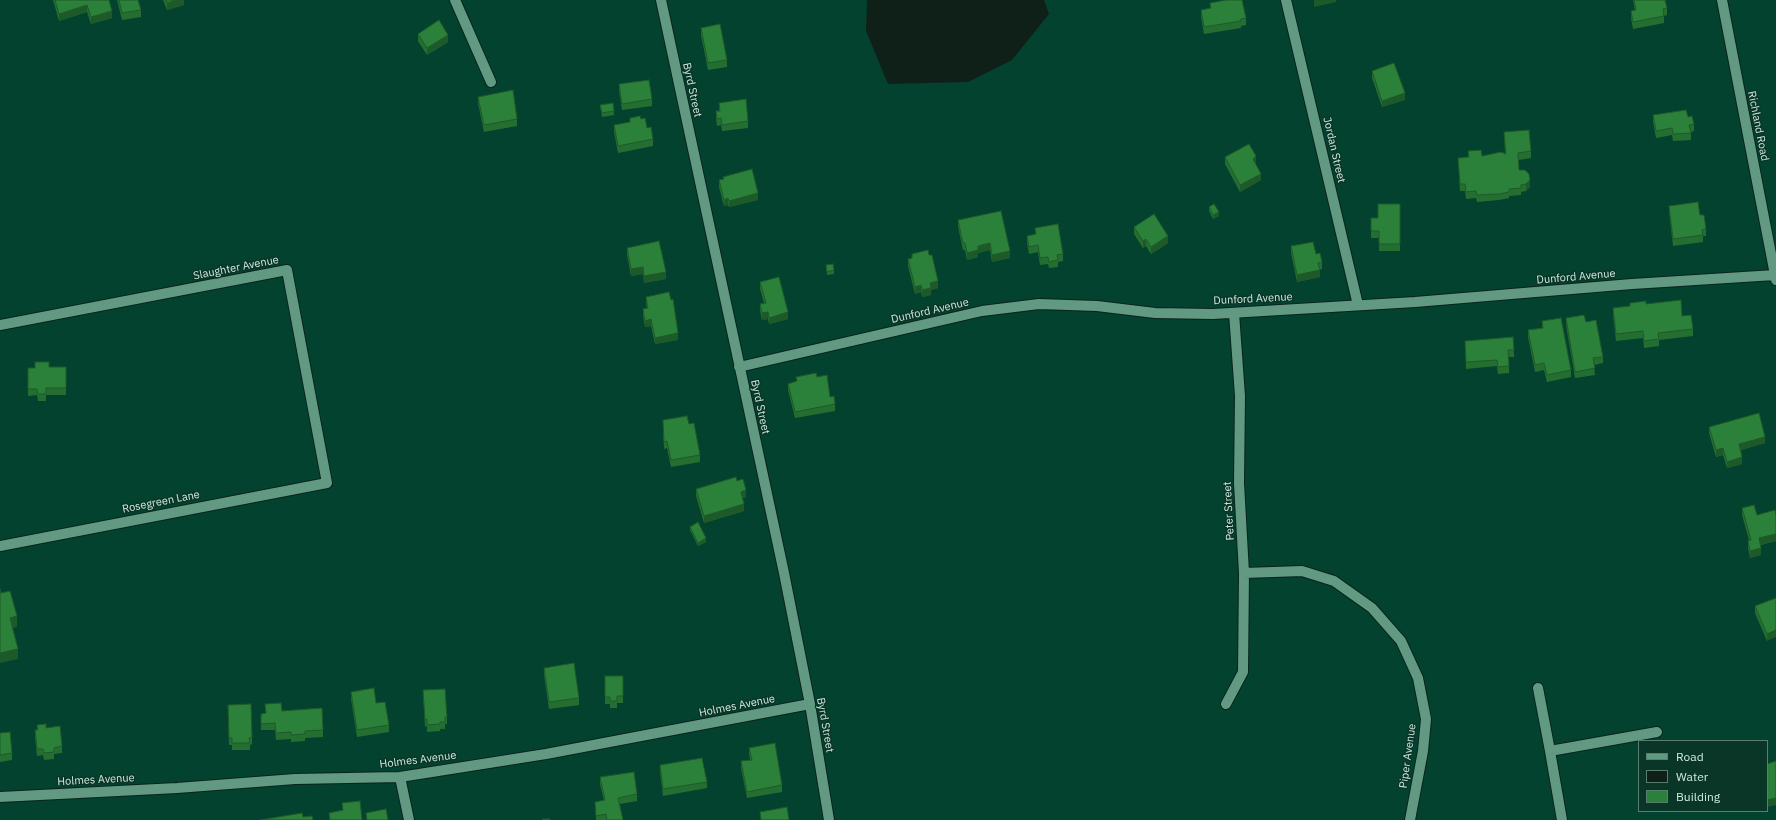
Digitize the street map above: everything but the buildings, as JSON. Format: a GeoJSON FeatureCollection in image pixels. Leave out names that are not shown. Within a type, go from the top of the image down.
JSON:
{"type":"FeatureCollection","features":[{"type":"Feature","properties":{"kind":"street"},"geometry":{"type":"LineString","coordinates":[[455,0],[491,82]]}},
{"type":"Feature","properties":{"kind":"street","name":"Byrd Street"},"geometry":{"type":"LineString","coordinates":[[660,0],[783,565],[810,704],[829,820]]}},
{"type":"Feature","properties":{"kind":"street","name":"Jordan Street"},"geometry":{"type":"LineString","coordinates":[[1286,0],[1358,305]]}},
{"type":"Feature","properties":{"kind":"street","name":"Richland Road"},"geometry":{"type":"LineString","coordinates":[[1722,0],[1776,278]]}},
{"type":"Feature","properties":{"kind":"street","name":"Slaughter Avenue"},"geometry":{"type":"LineString","coordinates":[[0,325],[287,270],[327,483]]}},
{"type":"Feature","properties":{"kind":"street","name":"Dunford Avenue"},"geometry":{"type":"LineString","coordinates":[[739,367],[982,311],[1039,304],[1097,306],[1155,313],[1234,313],[1776,278]]}},
{"type":"Feature","properties":{"kind":"street","name":"Peter Street"},"geometry":{"type":"LineString","coordinates":[[1226,704],[1243,672],[1244,573],[1239,483],[1240,396],[1234,313]]}},
{"type":"Feature","properties":{"kind":"street","name":"Rosegreen Lane"},"geometry":{"type":"LineString","coordinates":[[0,546],[327,483]]}},
{"type":"Feature","properties":{"kind":"street","name":"Piper Avenue"},"geometry":{"type":"LineString","coordinates":[[1244,573],[1302,571],[1334,581],[1372,608],[1401,641],[1418,678],[1426,719],[1423,751],[1410,820]]}},
{"type":"Feature","properties":{"kind":"street"},"geometry":{"type":"LineString","coordinates":[[1538,688],[1562,820]]}},
{"type":"Feature","properties":{"kind":"street","name":"Holmes Avenue"},"geometry":{"type":"LineString","coordinates":[[0,797],[177,788],[295,779],[400,777],[546,754],[810,704]]}},
{"type":"Feature","properties":{"kind":"street"},"geometry":{"type":"LineString","coordinates":[[1550,751],[1657,732]]}},
{"type":"Feature","properties":{"kind":"street"},"geometry":{"type":"LineString","coordinates":[[400,777],[410,820]]}},
{"type":"Feature","properties":{"kind":"water"},"geometry":{"type":"Polygon","coordinates":[[[867,0],[1044,0],[1049,14],[1012,60],[968,82],[888,84],[866,31],[867,0]]]}}]}
